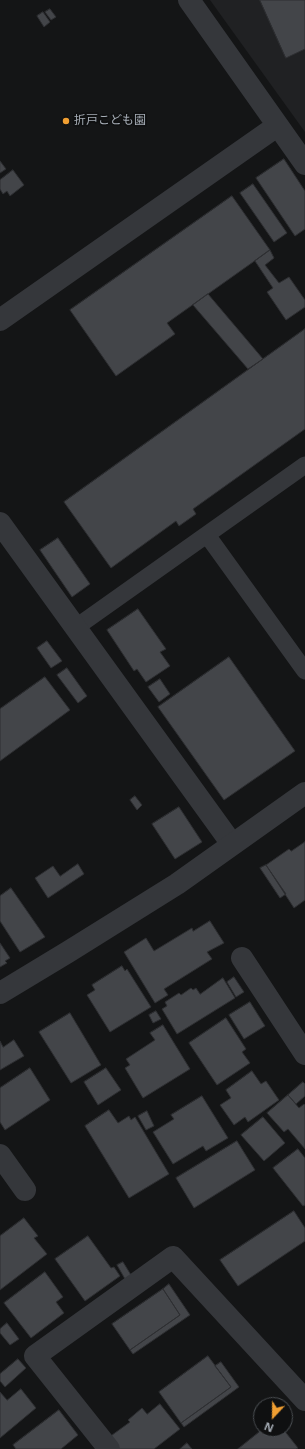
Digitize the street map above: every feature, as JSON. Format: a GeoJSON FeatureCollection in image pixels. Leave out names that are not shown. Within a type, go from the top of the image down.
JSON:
{"type":"FeatureCollection","features":[{"type":"Feature","properties":{"kind":"street"},"geometry":{"type":"LineString","coordinates":[[189,0],[305,164]]}},
{"type":"Feature","properties":{"kind":"street"},"geometry":{"type":"LineString","coordinates":[[0,320],[278,126]]}},
{"type":"Feature","properties":{"kind":"street"},"geometry":{"type":"LineString","coordinates":[[0,523],[232,844]]}},
{"type":"Feature","properties":{"kind":"street"},"geometry":{"type":"LineString","coordinates":[[0,993],[177,884],[305,793]]}},
{"type":"Feature","properties":{"kind":"street"},"geometry":{"type":"LineString","coordinates":[[242,958],[305,1054]]}},
{"type":"Feature","properties":{"kind":"street"},"geometry":{"type":"LineString","coordinates":[[0,1155],[25,1190]]}},
{"type":"Feature","properties":{"kind":"street"},"geometry":{"type":"LineString","coordinates":[[109,1449],[34,1356],[173,1257],[305,1400]]}},
{"type":"Feature","properties":{"kind":"lane"},"geometry":{"type":"LineString","coordinates":[[75,628],[305,466]]}},
{"type":"Feature","properties":{"kind":"lane"},"geometry":{"type":"LineString","coordinates":[[207,535],[305,670]]}},
{"type":"Feature","properties":{"kind":"shaded area"},"geometry":{"type":"Polygon","coordinates":[[[210,0],[305,0],[305,132],[210,0]]]}},
{"type":"Feature","properties":{"kind":"building"},"geometry":{"type":"Polygon","coordinates":[[[260,0],[305,0],[305,49],[286,58],[260,0]]]}},
{"type":"Feature","properties":{"kind":"building"},"geometry":{"type":"Polygon","coordinates":[[[50,9],[56,17],[51,20],[45,12],[50,9]]]}},
{"type":"Feature","properties":{"kind":"building"},"geometry":{"type":"Polygon","coordinates":[[[43,12],[50,22],[44,27],[37,16],[43,12]]]}},
{"type":"Feature","properties":{"kind":"building"},"geometry":{"type":"Polygon","coordinates":[[[284,159],[305,191],[305,229],[295,236],[256,178],[284,159]]]}},
{"type":"Feature","properties":{"kind":"building"},"geometry":{"type":"Polygon","coordinates":[[[0,161],[6,169],[0,173],[0,161]]]}},
{"type":"Feature","properties":{"kind":"building"},"geometry":{"type":"Polygon","coordinates":[[[13,170],[24,185],[10,196],[7,191],[3,194],[0,189],[0,180],[13,170]]]}},
{"type":"Feature","properties":{"kind":"building"},"geometry":{"type":"Polygon","coordinates":[[[253,184],[287,233],[274,242],[240,193],[253,184]]]}},
{"type":"Feature","properties":{"kind":"building"},"geometry":{"type":"Polygon","coordinates":[[[232,196],[270,250],[167,323],[175,334],[116,376],[70,310],[232,196]]]}},
{"type":"Feature","properties":{"kind":"building"},"geometry":{"type":"Polygon","coordinates":[[[270,250],[274,258],[265,265],[279,283],[289,277],[305,300],[305,307],[286,320],[267,292],[273,288],[255,261],[270,250]]]}},
{"type":"Feature","properties":{"kind":"building"},"geometry":{"type":"Polygon","coordinates":[[[208,294],[263,359],[248,369],[193,305],[208,294]]]}},
{"type":"Feature","properties":{"kind":"building"},"geometry":{"type":"Polygon","coordinates":[[[305,329],[305,429],[193,509],[196,514],[179,526],[176,521],[111,568],[64,502],[305,329]]]}},
{"type":"Feature","properties":{"kind":"building"},"geometry":{"type":"Polygon","coordinates":[[[58,538],[90,584],[72,597],[40,550],[58,538]]]}},
{"type":"Feature","properties":{"kind":"building"},"geometry":{"type":"Polygon","coordinates":[[[138,609],[166,649],[160,652],[170,666],[146,682],[137,669],[134,671],[107,630],[138,609]]]}},
{"type":"Feature","properties":{"kind":"building"},"geometry":{"type":"Polygon","coordinates":[[[47,641],[62,661],[51,668],[37,648],[47,641]]]}},
{"type":"Feature","properties":{"kind":"building"},"geometry":{"type":"Polygon","coordinates":[[[229,657],[295,751],[224,800],[158,707],[229,657]]]}},
{"type":"Feature","properties":{"kind":"building"},"geometry":{"type":"Polygon","coordinates":[[[67,668],[87,696],[78,703],[57,675],[67,668]]]}},
{"type":"Feature","properties":{"kind":"building"},"geometry":{"type":"Polygon","coordinates":[[[45,677],[70,710],[0,761],[0,709],[45,677]]]}},
{"type":"Feature","properties":{"kind":"building"},"geometry":{"type":"Polygon","coordinates":[[[160,679],[170,694],[159,702],[148,687],[160,679]]]}},
{"type":"Feature","properties":{"kind":"building"},"geometry":{"type":"Polygon","coordinates":[[[135,796],[142,805],[137,810],[130,800],[135,796]]]}},
{"type":"Feature","properties":{"kind":"building"},"geometry":{"type":"Polygon","coordinates":[[[179,807],[202,842],[175,859],[152,824],[179,807]]]}},
{"type":"Feature","properties":{"kind":"building"},"geometry":{"type":"Polygon","coordinates":[[[305,842],[305,900],[294,908],[266,865],[289,849],[291,851],[305,842]]]}},
{"type":"Feature","properties":{"kind":"building"},"geometry":{"type":"Polygon","coordinates":[[[78,864],[84,874],[48,898],[35,878],[53,866],[60,876],[78,864]]]}},
{"type":"Feature","properties":{"kind":"building"},"geometry":{"type":"Polygon","coordinates":[[[266,865],[286,894],[280,898],[260,868],[266,865]]]}},
{"type":"Feature","properties":{"kind":"building"},"geometry":{"type":"Polygon","coordinates":[[[11,888],[45,937],[20,952],[0,921],[0,896],[11,888]]]}},
{"type":"Feature","properties":{"kind":"building"},"geometry":{"type":"Polygon","coordinates":[[[210,921],[224,943],[207,952],[212,959],[164,989],[168,995],[155,1003],[124,952],[146,938],[154,951],[192,928],[193,931],[210,921]]]}},
{"type":"Feature","properties":{"kind":"building"},"geometry":{"type":"Polygon","coordinates":[[[0,943],[10,958],[5,961],[7,963],[0,967],[0,943]]]}},
{"type":"Feature","properties":{"kind":"building"},"geometry":{"type":"Polygon","coordinates":[[[122,966],[125,971],[127,969],[151,1007],[110,1032],[87,995],[95,990],[92,985],[122,966]]]}},
{"type":"Feature","properties":{"kind":"building"},"geometry":{"type":"Polygon","coordinates":[[[234,977],[244,992],[236,997],[227,982],[234,977]]]}},
{"type":"Feature","properties":{"kind":"building"},"geometry":{"type":"Polygon","coordinates":[[[223,978],[235,998],[177,1034],[162,1009],[167,1006],[165,1002],[179,993],[181,995],[191,988],[193,990],[196,988],[200,994],[223,978]]]}},
{"type":"Feature","properties":{"kind":"building"},"geometry":{"type":"Polygon","coordinates":[[[250,1002],[265,1026],[244,1039],[229,1015],[250,1002]]]}},
{"type":"Feature","properties":{"kind":"building"},"geometry":{"type":"Polygon","coordinates":[[[156,1011],[161,1019],[153,1023],[149,1015],[156,1011]]]}},
{"type":"Feature","properties":{"kind":"building"},"geometry":{"type":"Polygon","coordinates":[[[70,1013],[101,1065],[71,1083],[39,1032],[70,1013]]]}},
{"type":"Feature","properties":{"kind":"building"},"geometry":{"type":"Polygon","coordinates":[[[226,1018],[246,1049],[242,1052],[250,1063],[217,1085],[189,1043],[226,1018]]]}},
{"type":"Feature","properties":{"kind":"building"},"geometry":{"type":"Polygon","coordinates":[[[163,1025],[190,1069],[143,1098],[125,1068],[130,1065],[126,1059],[155,1040],[150,1033],[163,1025]]]}},
{"type":"Feature","properties":{"kind":"building"},"geometry":{"type":"Polygon","coordinates":[[[14,1040],[24,1056],[0,1070],[0,1041],[3,1047],[14,1040]]]}},
{"type":"Feature","properties":{"kind":"building"},"geometry":{"type":"Polygon","coordinates":[[[30,1068],[50,1100],[5,1130],[0,1122],[0,1088],[30,1068]]]}},
{"type":"Feature","properties":{"kind":"building"},"geometry":{"type":"Polygon","coordinates":[[[106,1068],[121,1090],[98,1105],[84,1082],[106,1068]]]}},
{"type":"Feature","properties":{"kind":"building"},"geometry":{"type":"Polygon","coordinates":[[[252,1071],[261,1084],[266,1081],[279,1100],[248,1122],[245,1117],[234,1125],[220,1105],[231,1098],[226,1090],[252,1071]]]}},
{"type":"Feature","properties":{"kind":"building"},"geometry":{"type":"Polygon","coordinates":[[[303,1082],[305,1084],[305,1096],[296,1104],[288,1095],[303,1082]]]}},
{"type":"Feature","properties":{"kind":"building"},"geometry":{"type":"Polygon","coordinates":[[[288,1095],[299,1108],[304,1104],[305,1105],[305,1149],[288,1129],[284,1132],[267,1113],[288,1095]]]}},
{"type":"Feature","properties":{"kind":"building"},"geometry":{"type":"Polygon","coordinates":[[[202,1096],[228,1138],[206,1151],[203,1146],[173,1164],[153,1132],[174,1119],[171,1115],[202,1096]]]}},
{"type":"Feature","properties":{"kind":"building"},"geometry":{"type":"Polygon","coordinates":[[[109,1110],[118,1123],[129,1116],[131,1120],[135,1117],[169,1174],[129,1198],[85,1126],[109,1110]]]}},
{"type":"Feature","properties":{"kind":"building"},"geometry":{"type":"Polygon","coordinates":[[[147,1111],[154,1126],[146,1130],[138,1116],[147,1111]]]}},
{"type":"Feature","properties":{"kind":"building"},"geometry":{"type":"Polygon","coordinates":[[[263,1117],[285,1143],[264,1161],[241,1135],[263,1117]]]}},
{"type":"Feature","properties":{"kind":"building"},"geometry":{"type":"Polygon","coordinates":[[[237,1141],[255,1170],[194,1208],[176,1178],[237,1141]]]}},
{"type":"Feature","properties":{"kind":"building"},"geometry":{"type":"Polygon","coordinates":[[[298,1149],[305,1158],[305,1205],[303,1206],[273,1168],[298,1149]]]}},
{"type":"Feature","properties":{"kind":"building"},"geometry":{"type":"Polygon","coordinates":[[[294,1211],[305,1228],[305,1241],[238,1286],[220,1260],[294,1211]]]}},
{"type":"Feature","properties":{"kind":"building"},"geometry":{"type":"Polygon","coordinates":[[[24,1218],[38,1236],[34,1238],[47,1254],[0,1290],[0,1236],[24,1218]]]}},
{"type":"Feature","properties":{"kind":"building"},"geometry":{"type":"Polygon","coordinates":[[[88,1236],[111,1268],[114,1267],[120,1276],[85,1301],[55,1259],[88,1236]]]}},
{"type":"Feature","properties":{"kind":"building"},"geometry":{"type":"Polygon","coordinates":[[[123,1262],[131,1275],[125,1279],[117,1265],[123,1262]]]}},
{"type":"Feature","properties":{"kind":"building"},"geometry":{"type":"Polygon","coordinates":[[[45,1272],[63,1297],[56,1302],[64,1313],[31,1338],[4,1303],[45,1272]]]}},
{"type":"Feature","properties":{"kind":"building"},"geometry":{"type":"Polygon","coordinates":[[[169,1284],[190,1315],[133,1354],[130,1350],[180,1315],[163,1289],[169,1284]]]}},
{"type":"Feature","properties":{"kind":"building"},"geometry":{"type":"Polygon","coordinates":[[[163,1289],[180,1315],[130,1350],[112,1324],[163,1289]]]}},
{"type":"Feature","properties":{"kind":"building"},"geometry":{"type":"Polygon","coordinates":[[[7,1323],[19,1339],[10,1345],[0,1333],[0,1329],[7,1323]]]}},
{"type":"Feature","properties":{"kind":"building"},"geometry":{"type":"Polygon","coordinates":[[[208,1356],[231,1387],[181,1423],[159,1392],[208,1356]]]}},
{"type":"Feature","properties":{"kind":"building"},"geometry":{"type":"Polygon","coordinates":[[[18,1359],[26,1368],[5,1387],[0,1381],[0,1374],[18,1359]]]}},
{"type":"Feature","properties":{"kind":"building"},"geometry":{"type":"Polygon","coordinates":[[[221,1362],[239,1387],[184,1427],[181,1423],[231,1387],[215,1366],[221,1362]]]}},
{"type":"Feature","properties":{"kind":"building"},"geometry":{"type":"Polygon","coordinates":[[[21,1389],[36,1408],[0,1438],[0,1392],[7,1400],[21,1389]]]}},
{"type":"Feature","properties":{"kind":"building"},"geometry":{"type":"Polygon","coordinates":[[[160,1404],[180,1429],[154,1449],[117,1449],[108,1438],[130,1422],[128,1420],[142,1408],[147,1414],[160,1404]]]}},
{"type":"Feature","properties":{"kind":"building"},"geometry":{"type":"Polygon","coordinates":[[[59,1410],[78,1435],[61,1449],[16,1449],[13,1445],[59,1410]]]}},
{"type":"Feature","properties":{"kind":"building"},"geometry":{"type":"Polygon","coordinates":[[[253,1437],[289,1437],[298,1448],[296,1449],[238,1449],[253,1437]]]}},
{"type":"Feature","properties":{"kind":"building"},"geometry":{"type":"Polygon","coordinates":[[[187,1443],[192,1449],[180,1449],[187,1443]]]}},
{"type":"Feature","properties":{"kind":"place","name":"折戸こども園"},"geometry":{"type":"Point","coordinates":[66,121]}}]}
